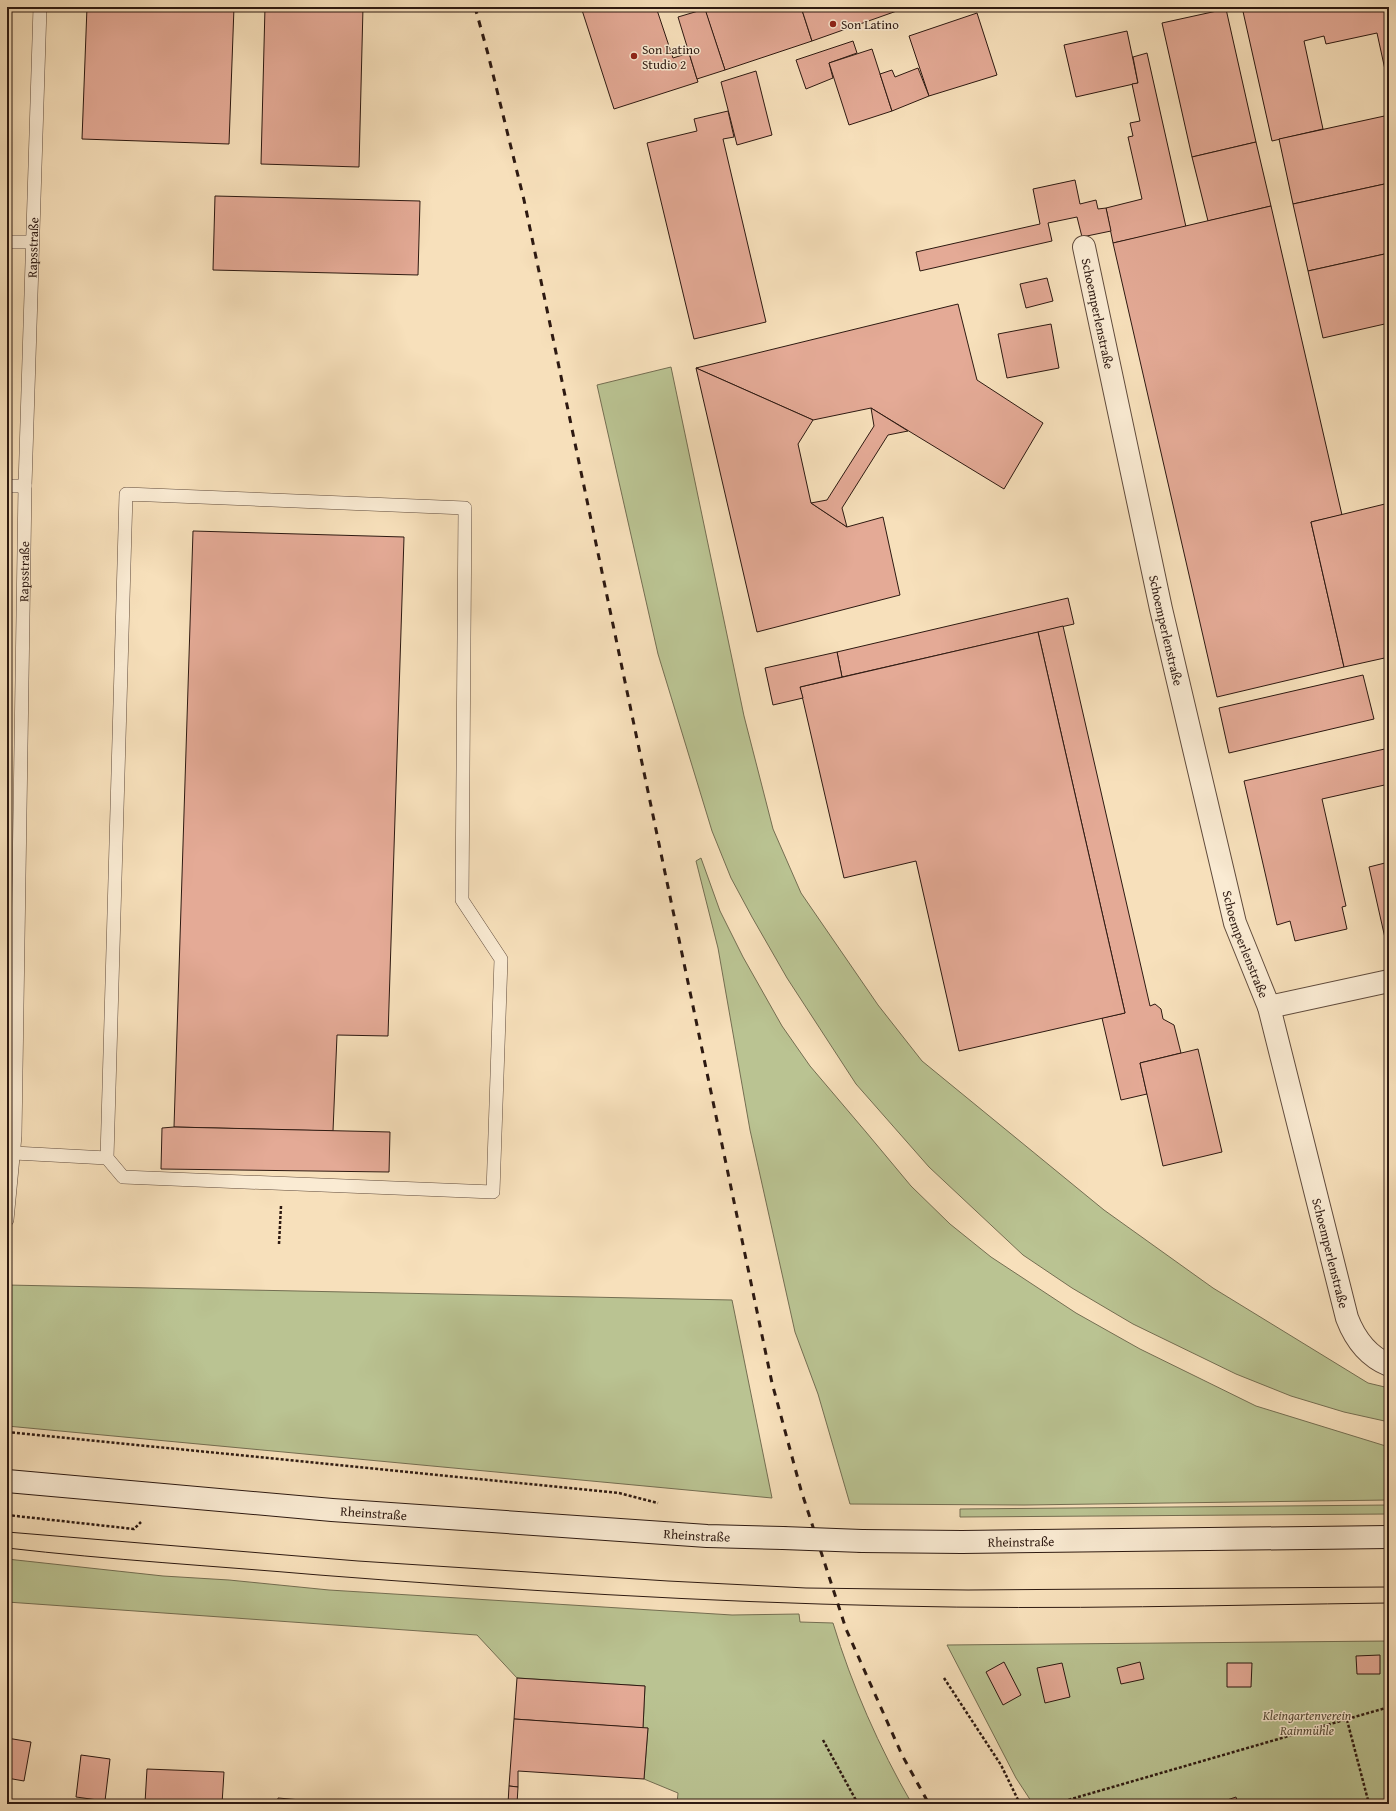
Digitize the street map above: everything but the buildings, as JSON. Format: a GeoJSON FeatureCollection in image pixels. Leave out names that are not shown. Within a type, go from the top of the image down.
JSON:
{"type":"FeatureCollection","features":[{"type":"Feature","properties":{"kind":"main road","name":"Schoemperlenstraße"},"geometry":{"type":"LineString","coordinates":[[1084,247],[1162,609],[1236,923],[1269,1008],[1346,1318],[1354,1334],[1365,1349],[1379,1361],[1389,1365]]}},
{"type":"Feature","properties":{"kind":"main road","name":"Schoemperlenstraße"},"geometry":{"type":"LineString","coordinates":[[1269,1008],[1389,981]]}},
{"type":"Feature","properties":{"kind":"main road","name":"Rheinstraße"},"geometry":{"type":"LineString","coordinates":[[7,1481],[168,1497],[339,1511],[707,1536],[862,1541],[962,1542],[1389,1537]]}},
{"type":"Feature","properties":{"kind":"lane","name":"Rapsstraße"},"geometry":{"type":"LineString","coordinates":[[7,1220],[14,1154],[11,1136],[13,926],[40,7]]}},
{"type":"Feature","properties":{"kind":"lane"},"geometry":{"type":"LineString","coordinates":[[7,242],[32,242]]}},
{"type":"Feature","properties":{"kind":"lane"},"geometry":{"type":"LineString","coordinates":[[7,486],[25,486]]}},
{"type":"Feature","properties":{"kind":"lane"},"geometry":{"type":"LineString","coordinates":[[14,1154],[107,1158],[123,1177],[493,1192],[500,960],[462,900],[466,508],[126,494],[107,1158]]}},
{"type":"Feature","properties":{"kind":"path"},"geometry":{"type":"LineString","coordinates":[[279,1244],[281,1201]]}},
{"type":"Feature","properties":{"kind":"path"},"geometry":{"type":"LineString","coordinates":[[7,1432],[619,1493],[662,1504]]}},
{"type":"Feature","properties":{"kind":"path"},"geometry":{"type":"LineString","coordinates":[[7,1515],[134,1529],[168,1497]]}},
{"type":"Feature","properties":{"kind":"path"},"geometry":{"type":"LineString","coordinates":[[944,1678],[1001,1765],[1020,1804]]}},
{"type":"Feature","properties":{"kind":"path"},"geometry":{"type":"LineString","coordinates":[[1054,1804],[1389,1707]]}},
{"type":"Feature","properties":{"kind":"path"},"geometry":{"type":"LineString","coordinates":[[1347,1720],[1369,1804]]}},
{"type":"Feature","properties":{"kind":"path"},"geometry":{"type":"LineString","coordinates":[[823,1740],[858,1804]]}},
{"type":"Feature","properties":{"kind":"green space"},"geometry":{"type":"Polygon","coordinates":[[[671,367],[744,716],[773,829],[801,893],[878,1005],[922,1061],[1104,1210],[1213,1288],[1368,1383],[1389,1388],[1389,1422],[1344,1412],[1291,1396],[1236,1374],[1133,1324],[1072,1288],[1023,1255],[929,1167],[856,1084],[787,978],[731,878],[712,831],[658,654],[597,385],[671,367]]]}},
{"type":"Feature","properties":{"kind":"green space"},"geometry":{"type":"Polygon","coordinates":[[[701,858],[720,911],[743,957],[782,1026],[810,1066],[911,1186],[950,1224],[991,1257],[1076,1313],[1140,1349],[1256,1406],[1389,1447],[1389,1500],[1024,1505],[850,1504],[818,1394],[795,1332],[750,1130],[718,948],[696,861],[701,858]]]}},
{"type":"Feature","properties":{"kind":"green space"},"geometry":{"type":"Polygon","coordinates":[[[7,1285],[732,1300],[772,1498],[7,1426],[7,1285]]]}},
{"type":"Feature","properties":{"kind":"green space"},"geometry":{"type":"Polygon","coordinates":[[[1389,1505],[1389,1514],[960,1517],[960,1509],[1389,1505]]]}},
{"type":"Feature","properties":{"kind":"green space"},"geometry":{"type":"Polygon","coordinates":[[[7,1559],[163,1576],[229,1580],[329,1590],[732,1615],[799,1614],[800,1622],[833,1623],[840,1647],[867,1716],[888,1761],[912,1804],[677,1804],[678,1793],[644,1779],[648,1728],[643,1728],[645,1686],[517,1678],[477,1635],[7,1602],[7,1559]]]}},
{"type":"Feature","properties":{"kind":"green space","name":"Kleingartenverein Rainmühle"},"geometry":{"type":"Polygon","coordinates":[[[1389,1641],[1389,1804],[1033,1804],[1016,1778],[947,1645],[1389,1641]]]}},
{"type":"Feature","properties":{"kind":"tram line"},"geometry":{"type":"LineString","coordinates":[[7,1532],[358,1561],[668,1581],[806,1588],[968,1590],[1389,1587]]}},
{"type":"Feature","properties":{"kind":"tram line"},"geometry":{"type":"LineString","coordinates":[[7,1548],[124,1559],[391,1580],[607,1595],[751,1602],[1019,1608],[1389,1603]]}},
{"type":"Feature","properties":{"kind":"railway"},"geometry":{"type":"LineString","coordinates":[[475,7],[524,200],[772,1383],[801,1490],[846,1629],[902,1755],[929,1804]]}},
{"type":"Feature","properties":{"kind":"place","name":"Son Latino"},"geometry":{"type":"Point","coordinates":[833,24]}},
{"type":"Feature","properties":{"kind":"place","name":"Son Latino Studio 2"},"geometry":{"type":"Point","coordinates":[634,56]}}]}
